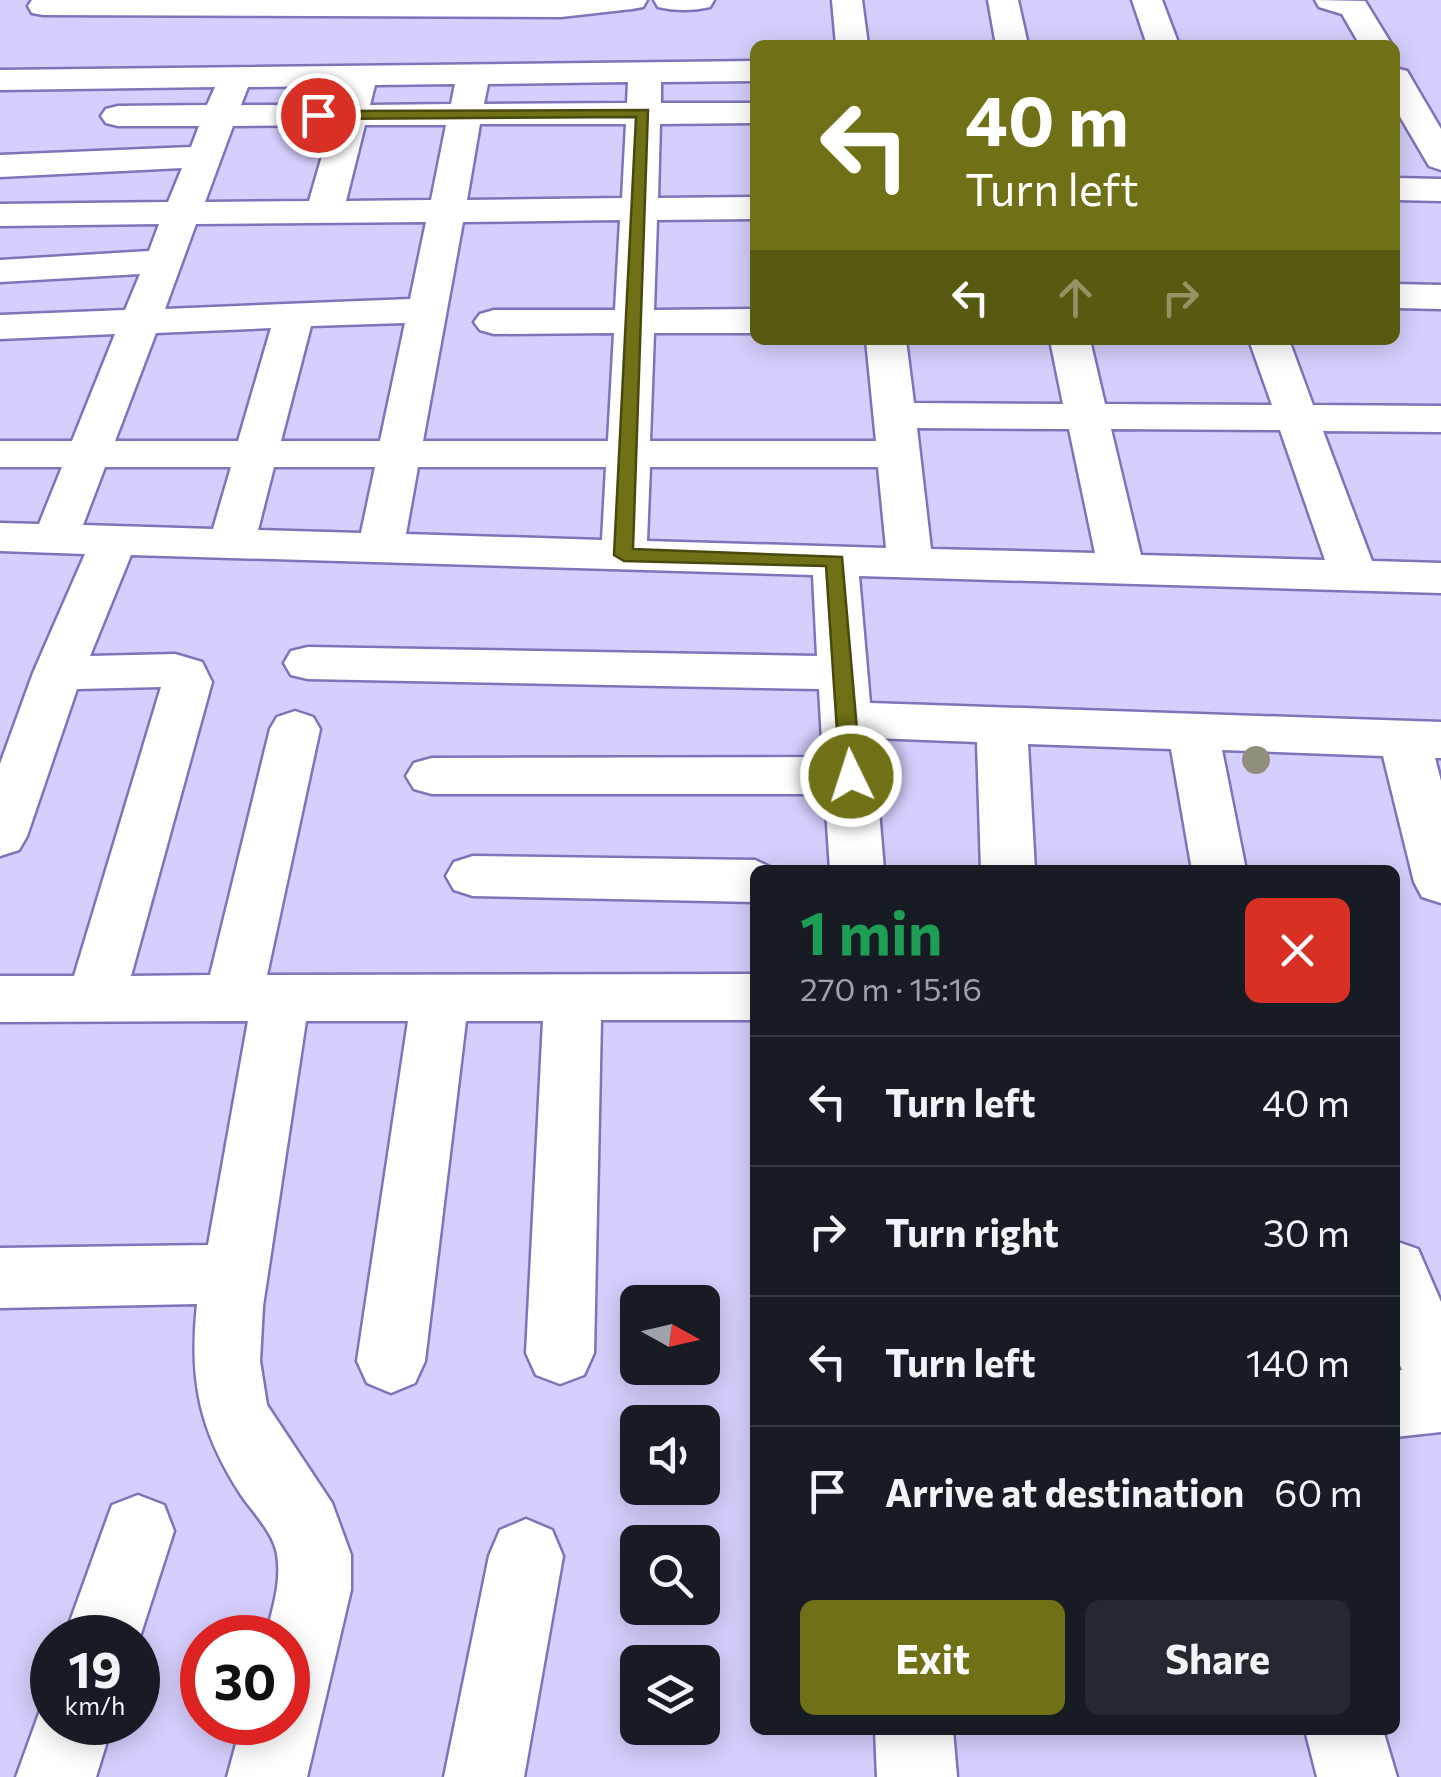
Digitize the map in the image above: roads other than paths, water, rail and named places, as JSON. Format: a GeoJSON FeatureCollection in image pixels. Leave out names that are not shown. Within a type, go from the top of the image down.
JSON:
{"type":"FeatureCollection","features":[{"type":"Feature","properties":{"kind":"street"},"geometry":{"type":"LineString","coordinates":[[632,0],[561,8],[36,2],[4,89],[235,77],[750,71]]}},
{"type":"Feature","properties":{"kind":"street"},"geometry":{"type":"LineString","coordinates":[[624,555],[647,0]]}},
{"type":"Feature","properties":{"kind":"street"},"geometry":{"type":"LineString","coordinates":[[669,0],[699,0]]}},
{"type":"Feature","properties":{"kind":"street"},"geometry":{"type":"LineString","coordinates":[[848,0],[852,40]]}},
{"type":"Feature","properties":{"kind":"street"},"geometry":{"type":"LineString","coordinates":[[1003,0],[1011,40]]}},
{"type":"Feature","properties":{"kind":"street"},"geometry":{"type":"LineString","coordinates":[[1146,0],[1161,40]]}},
{"type":"Feature","properties":{"kind":"street"},"geometry":{"type":"LineString","coordinates":[[1339,1],[1354,8],[1373,40]]}},
{"type":"Feature","properties":{"kind":"street"},"geometry":{"type":"LineString","coordinates":[[325,210],[380,4]]}},
{"type":"Feature","properties":{"kind":"street"},"geometry":{"type":"LineString","coordinates":[[56,538],[262,7]]}},
{"type":"Feature","properties":{"kind":"street"},"geometry":{"type":"LineString","coordinates":[[381,548],[485,8]]}},
{"type":"Feature","properties":{"kind":"street"},"geometry":{"type":"LineString","coordinates":[[1400,94],[1441,159]]}},
{"type":"Feature","properties":{"kind":"street"},"geometry":{"type":"LineString","coordinates":[[80,116],[750,112]]}},
{"type":"Feature","properties":{"kind":"street"},"geometry":{"type":"LineString","coordinates":[[0,166],[204,157]]}},
{"type":"Feature","properties":{"kind":"street"},"geometry":{"type":"LineString","coordinates":[[1400,189],[1441,190]]}},
{"type":"Feature","properties":{"kind":"street"},"geometry":{"type":"LineString","coordinates":[[0,215],[750,208]]}},
{"type":"Feature","properties":{"kind":"street"},"geometry":{"type":"LineString","coordinates":[[0,271],[164,262]]}},
{"type":"Feature","properties":{"kind":"street"},"geometry":{"type":"LineString","coordinates":[[1400,296],[1441,297]]}},
{"type":"Feature","properties":{"kind":"street"},"geometry":{"type":"LineString","coordinates":[[0,327],[427,310]]}},
{"type":"Feature","properties":{"kind":"street"},"geometry":{"type":"LineString","coordinates":[[232,543],[294,315]]}},
{"type":"Feature","properties":{"kind":"street"},"geometry":{"type":"LineString","coordinates":[[494,322],[750,321]]}},
{"type":"Feature","properties":{"kind":"street"},"geometry":{"type":"LineString","coordinates":[[887,345],[910,563]]}},
{"type":"Feature","properties":{"kind":"street"},"geometry":{"type":"LineString","coordinates":[[1071,345],[1121,569]]}},
{"type":"Feature","properties":{"kind":"street"},"geometry":{"type":"LineString","coordinates":[[1271,345],[1354,576]]}},
{"type":"Feature","properties":{"kind":"street"},"geometry":{"type":"LineString","coordinates":[[0,454],[629,452],[896,434],[1085,416],[1441,420]]}},
{"type":"Feature","properties":{"kind":"street"},"geometry":{"type":"LineString","coordinates":[[0,536],[1441,578]]}},
{"type":"Feature","properties":{"kind":"street"},"geometry":{"type":"LineString","coordinates":[[0,836],[58,673],[114,540]]}},
{"type":"Feature","properties":{"kind":"street"},"geometry":{"type":"LineString","coordinates":[[836,561],[857,865]]}},
{"type":"Feature","properties":{"kind":"street"},"geometry":{"type":"LineString","coordinates":[[308,663],[845,697],[1002,725],[1422,739],[1441,882]]}},
{"type":"Feature","properties":{"kind":"street"},"geometry":{"type":"LineString","coordinates":[[58,673],[175,670],[186,674],[187,682],[96,998]]}},
{"type":"Feature","properties":{"kind":"street"},"geometry":{"type":"LineString","coordinates":[[1002,725],[1008,865]]}},
{"type":"Feature","properties":{"kind":"street"},"geometry":{"type":"LineString","coordinates":[[295,729],[257,998],[226,1361],[232,1409],[252,1450],[306,1529],[314,1556],[314,1590],[308,1615]]}},
{"type":"Feature","properties":{"kind":"street"},"geometry":{"type":"LineString","coordinates":[[1194,731],[1218,865]]}},
{"type":"Feature","properties":{"kind":"street"},"geometry":{"type":"LineString","coordinates":[[432,776],[851,776]]}},
{"type":"Feature","properties":{"kind":"street"},"geometry":{"type":"LineString","coordinates":[[474,876],[750,881]]}},
{"type":"Feature","properties":{"kind":"street"},"geometry":{"type":"LineString","coordinates":[[560,1353],[574,997]]}},
{"type":"Feature","properties":{"kind":"street"},"geometry":{"type":"LineString","coordinates":[[0,999],[750,997]]}},
{"type":"Feature","properties":{"kind":"street"},"geometry":{"type":"LineString","coordinates":[[392,1361],[440,998]]}},
{"type":"Feature","properties":{"kind":"street"},"geometry":{"type":"LineString","coordinates":[[2,1284],[236,1274]]}},
{"type":"Feature","properties":{"kind":"street"},"geometry":{"type":"LineString","coordinates":[[1400,1282],[1441,1384]]}},
{"type":"Feature","properties":{"kind":"street"},"geometry":{"type":"LineString","coordinates":[[1400,1403],[1441,1399]]}},
{"type":"Feature","properties":{"kind":"street"},"geometry":{"type":"LineString","coordinates":[[110,1615],[138,1531]]}},
{"type":"Feature","properties":{"kind":"street"},"geometry":{"type":"LineString","coordinates":[[484,1777],[526,1556]]}},
{"type":"Feature","properties":{"kind":"street"},"geometry":{"type":"LineString","coordinates":[[914,1735],[917,1777]]}},
{"type":"Feature","properties":{"kind":"street"},"geometry":{"type":"LineString","coordinates":[[1345,1735],[1357,1777]]}},
{"type":"Feature","properties":{"kind":"street"},"geometry":{"type":"LineString","coordinates":[[56,1777],[66,1745]]}},
{"type":"Feature","properties":{"kind":"street"},"geometry":{"type":"LineString","coordinates":[[267,1777],[275,1745]]}}]}
